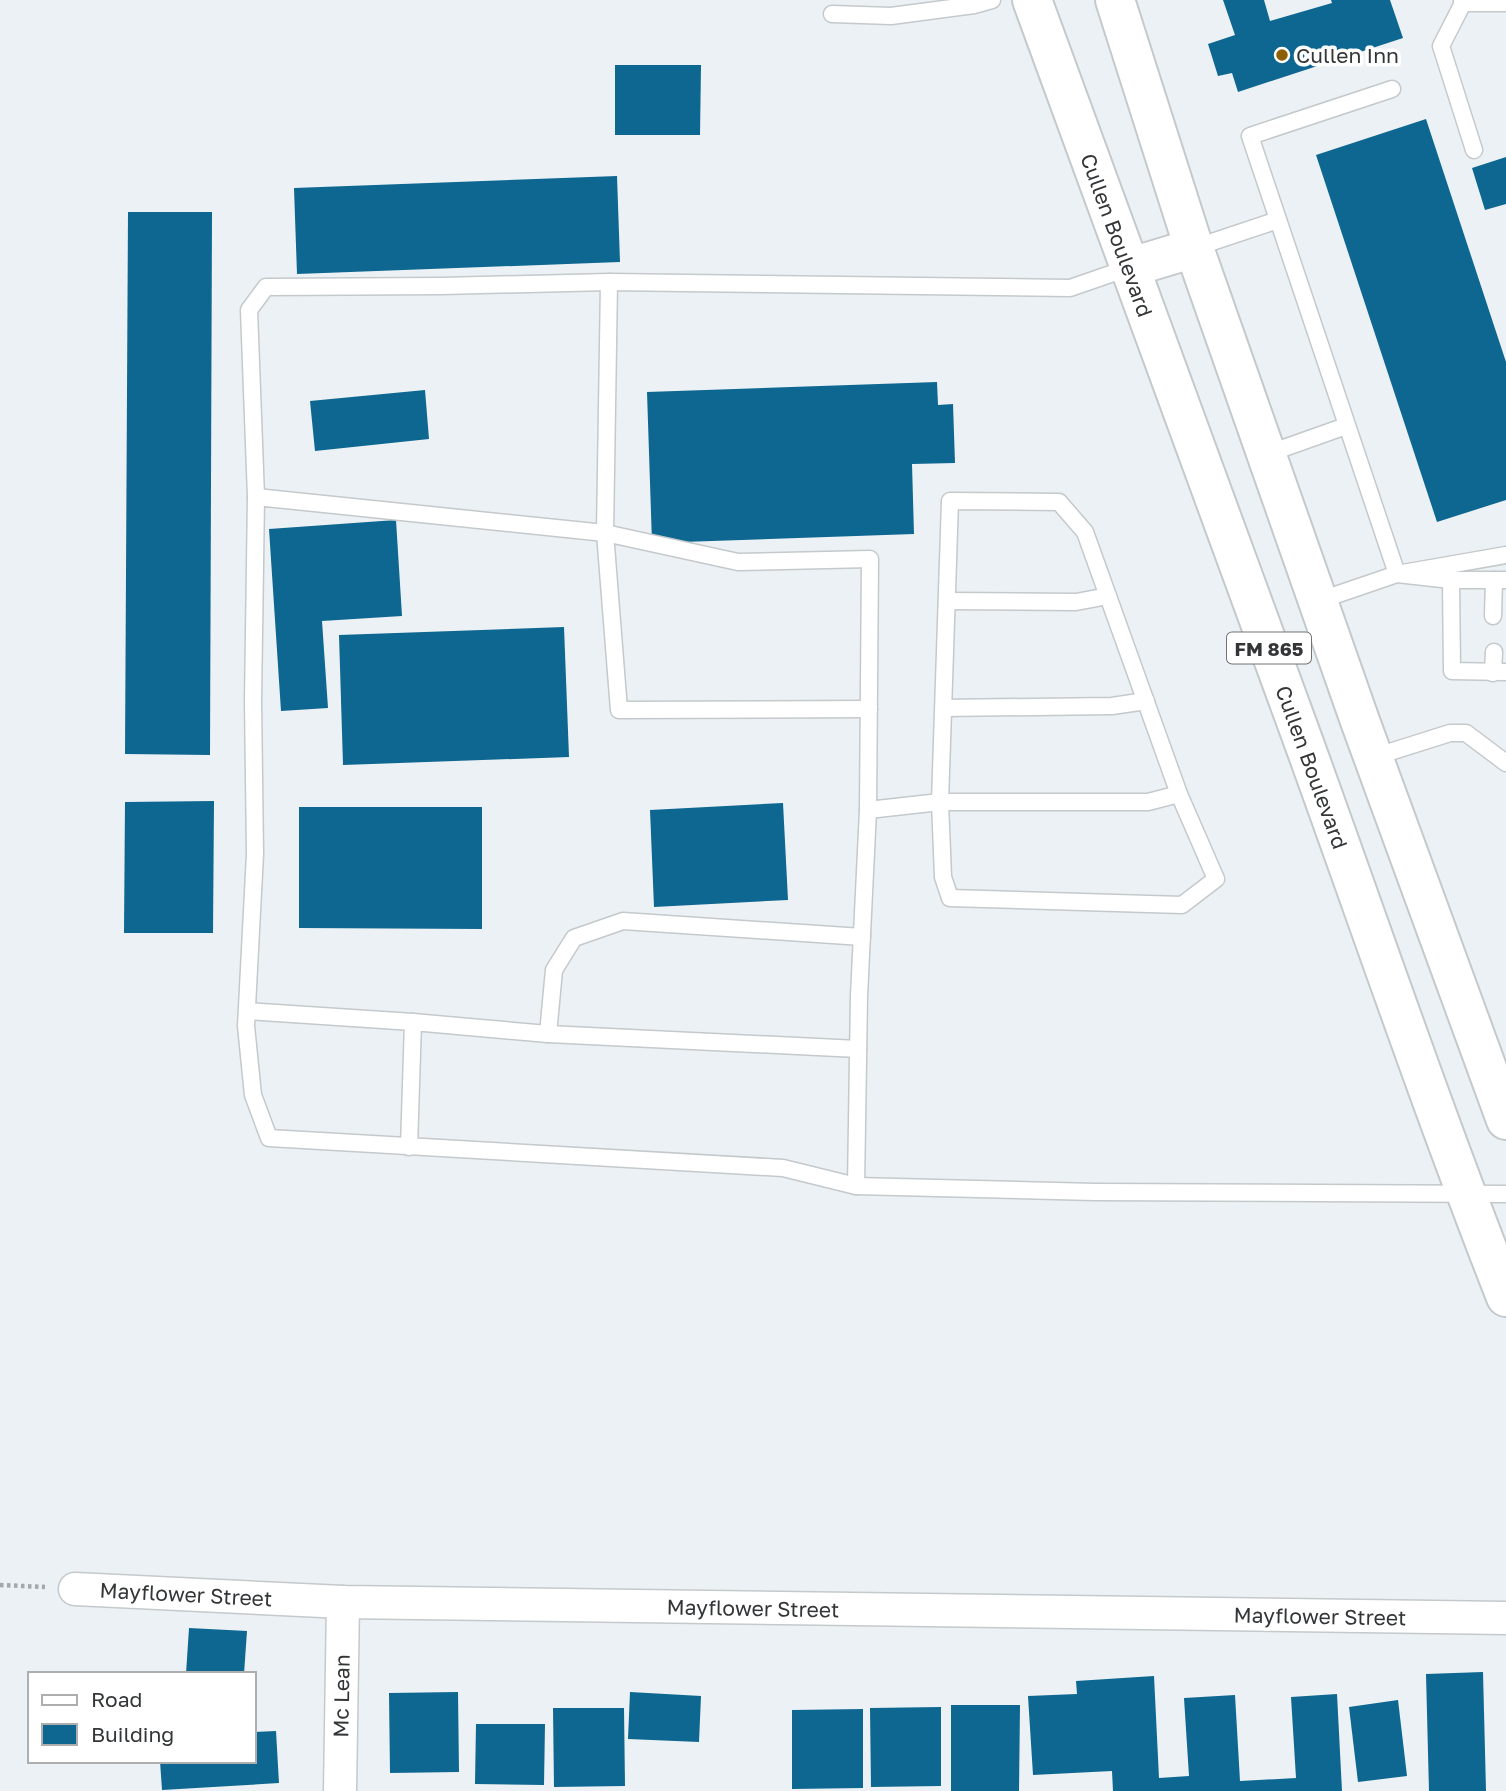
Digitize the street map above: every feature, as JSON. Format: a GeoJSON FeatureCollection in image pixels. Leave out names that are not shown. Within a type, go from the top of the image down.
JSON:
{"type":"FeatureCollection","features":[{"type":"Feature","properties":{"kind":"main road","name":"Cullen Boulevard"},"geometry":{"type":"LineString","coordinates":[[1032,0],[1466,1195],[1506,1297]]}},
{"type":"Feature","properties":{"kind":"main road","name":"FM 865"},"geometry":{"type":"LineString","coordinates":[[1115,0],[1195,248],[1360,722],[1506,1120]]}},
{"type":"Feature","properties":{"kind":"main road"},"geometry":{"type":"LineString","coordinates":[[1128,268],[1195,248]]}},
{"type":"Feature","properties":{"kind":"main road"},"geometry":{"type":"LineString","coordinates":[[1303,742],[1360,722]]}},
{"type":"Feature","properties":{"kind":"street","name":"Mayflower Street"},"geometry":{"type":"LineString","coordinates":[[75,1589],[343,1602],[1506,1618]]}},
{"type":"Feature","properties":{"kind":"street","name":"Mc Lean"},"geometry":{"type":"LineString","coordinates":[[340,1791],[343,1602]]}},
{"type":"Feature","properties":{"kind":"lane"},"geometry":{"type":"LineString","coordinates":[[832,14],[891,16],[974,5],[992,0]]}},
{"type":"Feature","properties":{"kind":"lane"},"geometry":{"type":"LineString","coordinates":[[1474,150],[1441,46],[1462,1],[1506,3]]}},
{"type":"Feature","properties":{"kind":"lane"},"geometry":{"type":"LineString","coordinates":[[1392,89],[1250,136],[1398,574]]}},
{"type":"Feature","properties":{"kind":"lane"},"geometry":{"type":"LineString","coordinates":[[1195,248],[1278,220]]}},
{"type":"Feature","properties":{"kind":"lane"},"geometry":{"type":"LineString","coordinates":[[1128,268],[1070,288],[609,282],[266,288],[249,310],[256,497],[253,701],[255,854],[247,1026],[253,1095],[269,1138],[783,1168],[856,1186],[1095,1192],[1506,1194]]}},
{"type":"Feature","properties":{"kind":"lane"},"geometry":{"type":"LineString","coordinates":[[609,282],[605,533],[619,710],[869,709]]}},
{"type":"Feature","properties":{"kind":"lane"},"geometry":{"type":"LineString","coordinates":[[1267,454],[1346,426]]}},
{"type":"Feature","properties":{"kind":"lane"},"geometry":{"type":"LineString","coordinates":[[256,497],[605,533],[738,562],[870,559],[868,810],[858,1049],[856,1186]]}},
{"type":"Feature","properties":{"kind":"lane"},"geometry":{"type":"LineString","coordinates":[[950,500],[1059,502],[1085,532],[1108,596],[1179,794],[1216,878],[1182,905],[950,898],[943,877],[940,802],[950,500]]}},
{"type":"Feature","properties":{"kind":"lane"},"geometry":{"type":"LineString","coordinates":[[1318,601],[1398,574],[1506,555]]}},
{"type":"Feature","properties":{"kind":"lane"},"geometry":{"type":"LineString","coordinates":[[1398,574],[1451,580],[1500,580],[1493,616]]}},
{"type":"Feature","properties":{"kind":"lane"},"geometry":{"type":"LineString","coordinates":[[1451,580],[1452,671],[1499,673],[1494,652]]}},
{"type":"Feature","properties":{"kind":"lane"},"geometry":{"type":"LineString","coordinates":[[948,601],[1076,602],[1108,596]]}},
{"type":"Feature","properties":{"kind":"lane"},"geometry":{"type":"LineString","coordinates":[[944,708],[1112,706],[1146,701]]}},
{"type":"Feature","properties":{"kind":"lane"},"geometry":{"type":"LineString","coordinates":[[1374,757],[1450,733],[1465,733],[1506,764]]}},
{"type":"Feature","properties":{"kind":"lane"},"geometry":{"type":"LineString","coordinates":[[868,810],[940,802],[1148,802],[1179,794]]}},
{"type":"Feature","properties":{"kind":"lane"},"geometry":{"type":"LineString","coordinates":[[548,1034],[554,970],[574,938],[623,921],[862,937]]}},
{"type":"Feature","properties":{"kind":"lane"},"geometry":{"type":"LineString","coordinates":[[247,1011],[548,1034],[858,1049]]}},
{"type":"Feature","properties":{"kind":"lane"},"geometry":{"type":"LineString","coordinates":[[409,1147],[414,1022]]}},
{"type":"Feature","properties":{"kind":"path","name":"Mayflower Street"},"geometry":{"type":"LineString","coordinates":[[0,1585],[75,1589]]}},
{"type":"Feature","properties":{"kind":"building","name":"Cullen Inn"},"geometry":{"type":"Polygon","coordinates":[[[1223,0],[1264,0],[1270,21],[1332,3],[1331,0],[1390,0],[1403,38],[1238,92],[1232,73],[1218,76],[1208,44],[1235,35],[1223,0]]]}},
{"type":"Feature","properties":{"kind":"building"},"geometry":{"type":"Polygon","coordinates":[[[615,65],[701,65],[700,135],[615,135],[615,65]]]}},
{"type":"Feature","properties":{"kind":"building"},"geometry":{"type":"Polygon","coordinates":[[[1426,119],[1506,362],[1506,500],[1437,522],[1316,155],[1426,119]]]}},
{"type":"Feature","properties":{"kind":"building"},"geometry":{"type":"Polygon","coordinates":[[[1506,157],[1506,204],[1485,210],[1472,168],[1506,157]]]}},
{"type":"Feature","properties":{"kind":"building"},"geometry":{"type":"Polygon","coordinates":[[[617,176],[620,262],[297,274],[294,188],[617,176]]]}},
{"type":"Feature","properties":{"kind":"building"},"geometry":{"type":"Polygon","coordinates":[[[128,212],[212,212],[210,755],[125,754],[128,212]]]}},
{"type":"Feature","properties":{"kind":"building"},"geometry":{"type":"Polygon","coordinates":[[[937,382],[938,405],[953,404],[955,463],[912,464],[914,534],[652,543],[647,392],[937,382]]]}},
{"type":"Feature","properties":{"kind":"building"},"geometry":{"type":"Polygon","coordinates":[[[425,390],[429,439],[315,451],[310,401],[425,390]]]}},
{"type":"Feature","properties":{"kind":"building"},"geometry":{"type":"Polygon","coordinates":[[[396,520],[402,616],[322,621],[328,708],[281,711],[269,529],[396,520]]]}},
{"type":"Feature","properties":{"kind":"building"},"geometry":{"type":"Polygon","coordinates":[[[564,627],[569,757],[343,765],[339,635],[564,627]]]}},
{"type":"Feature","properties":{"kind":"building"},"geometry":{"type":"Polygon","coordinates":[[[214,801],[213,933],[124,933],[125,802],[214,801]]]}},
{"type":"Feature","properties":{"kind":"building"},"geometry":{"type":"Polygon","coordinates":[[[783,803],[788,900],[654,907],[650,810],[783,803]]]}},
{"type":"Feature","properties":{"kind":"building"},"geometry":{"type":"Polygon","coordinates":[[[299,807],[482,807],[482,929],[299,928],[299,807]]]}},
{"type":"Feature","properties":{"kind":"building"},"geometry":{"type":"Polygon","coordinates":[[[189,1628],[247,1631],[244,1672],[186,1672],[189,1628]]]}},
{"type":"Feature","properties":{"kind":"building"},"geometry":{"type":"Polygon","coordinates":[[[1483,1672],[1486,1791],[1429,1791],[1426,1674],[1483,1672]]]}},
{"type":"Feature","properties":{"kind":"building"},"geometry":{"type":"Polygon","coordinates":[[[1154,1676],[1159,1778],[1189,1776],[1184,1698],[1235,1695],[1240,1781],[1296,1778],[1291,1697],[1337,1694],[1342,1791],[1113,1791],[1112,1771],[1033,1775],[1028,1696],[1077,1694],[1076,1681],[1154,1676]]]}},
{"type":"Feature","properties":{"kind":"building"},"geometry":{"type":"Polygon","coordinates":[[[458,1692],[459,1772],[390,1773],[389,1693],[458,1692]]]}},
{"type":"Feature","properties":{"kind":"building"},"geometry":{"type":"Polygon","coordinates":[[[630,1692],[701,1696],[699,1742],[628,1739],[630,1692]]]}},
{"type":"Feature","properties":{"kind":"building"},"geometry":{"type":"Polygon","coordinates":[[[1398,1700],[1407,1776],[1358,1782],[1349,1707],[1398,1700]]]}},
{"type":"Feature","properties":{"kind":"building"},"geometry":{"type":"Polygon","coordinates":[[[951,1705],[1020,1705],[1019,1791],[951,1791],[951,1705]]]}},
{"type":"Feature","properties":{"kind":"building"},"geometry":{"type":"Polygon","coordinates":[[[941,1707],[941,1786],[871,1787],[870,1708],[941,1707]]]}},
{"type":"Feature","properties":{"kind":"building"},"geometry":{"type":"Polygon","coordinates":[[[553,1708],[624,1708],[625,1786],[554,1787],[553,1708]]]}},
{"type":"Feature","properties":{"kind":"building"},"geometry":{"type":"Polygon","coordinates":[[[863,1709],[863,1788],[792,1789],[792,1710],[863,1709]]]}},
{"type":"Feature","properties":{"kind":"building"},"geometry":{"type":"Polygon","coordinates":[[[476,1724],[545,1724],[544,1785],[475,1784],[476,1724]]]}},
{"type":"Feature","properties":{"kind":"building"},"geometry":{"type":"Polygon","coordinates":[[[276,1731],[279,1783],[162,1790],[160,1763],[256,1763],[256,1732],[276,1731]]]}},
{"type":"Feature","properties":{"kind":"place","name":"Cullen Inn"},"geometry":{"type":"Point","coordinates":[1282,55]}}]}
